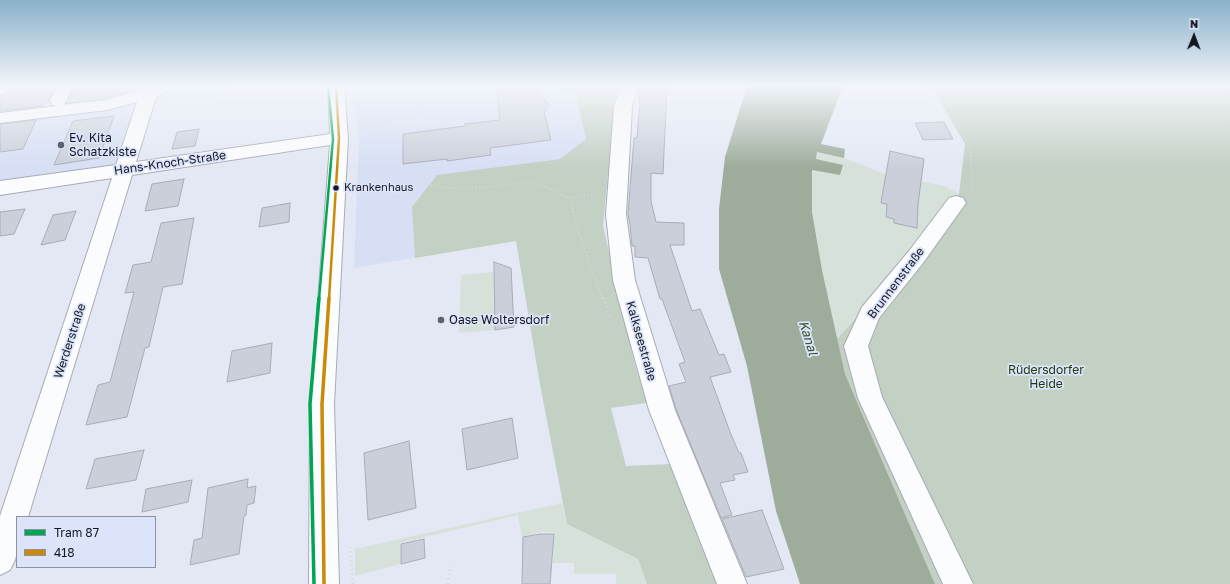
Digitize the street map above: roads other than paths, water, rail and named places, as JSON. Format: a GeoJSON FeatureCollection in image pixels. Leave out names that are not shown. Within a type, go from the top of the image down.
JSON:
{"type":"FeatureCollection","features":[{"type":"Feature","properties":{"kind":"street"},"geometry":{"type":"LineString","coordinates":[[0,118],[36,113]]}},
{"type":"Feature","properties":{"kind":"street","name":"Werderstraße"},"geometry":{"type":"LineString","coordinates":[[0,560],[139,122],[143,113]]}},
{"type":"Feature","properties":{"kind":"street"},"geometry":{"type":"LineString","coordinates":[[324,584],[322,404],[339,138],[338,113]]}},
{"type":"Feature","properties":{"kind":"street","name":"Kalkseestraße"},"geometry":{"type":"LineString","coordinates":[[623,113],[616,214],[624,280],[662,410],[732,584]]}},
{"type":"Feature","properties":{"kind":"street","name":"Hans-Knoch-Straße"},"geometry":{"type":"LineString","coordinates":[[0,188],[339,138]]}},
{"type":"Feature","properties":{"kind":"street","name":"Brunnenstraße"},"geometry":{"type":"LineString","coordinates":[[956,203],[916,257],[870,313],[856,346],[870,398],[958,584]]}},
{"type":"Feature","properties":{"kind":"water","name":"Kanal"},"geometry":{"type":"Polygon","coordinates":[[[739,113],[833,113],[821,144],[845,149],[844,158],[817,152],[816,159],[843,165],[840,175],[812,170],[812,212],[822,270],[845,374],[935,584],[800,584],[776,511],[747,366],[719,269],[719,209],[725,157],[739,113]]]}},
{"type":"Feature","properties":{"kind":"tram line","name":"87"},"geometry":{"type":"LineString","coordinates":[[314,584],[310,404],[333,139],[331,113]]}},
{"type":"Feature","properties":{"kind":"place","name":"Ev. Kita Schatzkiste"},"geometry":{"type":"Point","coordinates":[61,145]}},
{"type":"Feature","properties":{"kind":"place","name":"Krankenhaus"},"geometry":{"type":"Point","coordinates":[336,188]}},
{"type":"Feature","properties":{"kind":"place","name":"Oase Woltersdorf"},"geometry":{"type":"Point","coordinates":[441,320]}},
{"type":"Feature","properties":{"kind":"park label","name":"Rüdersdorfer Heide"},"geometry":{"type":"Point","coordinates":[1046,377]}}]}
